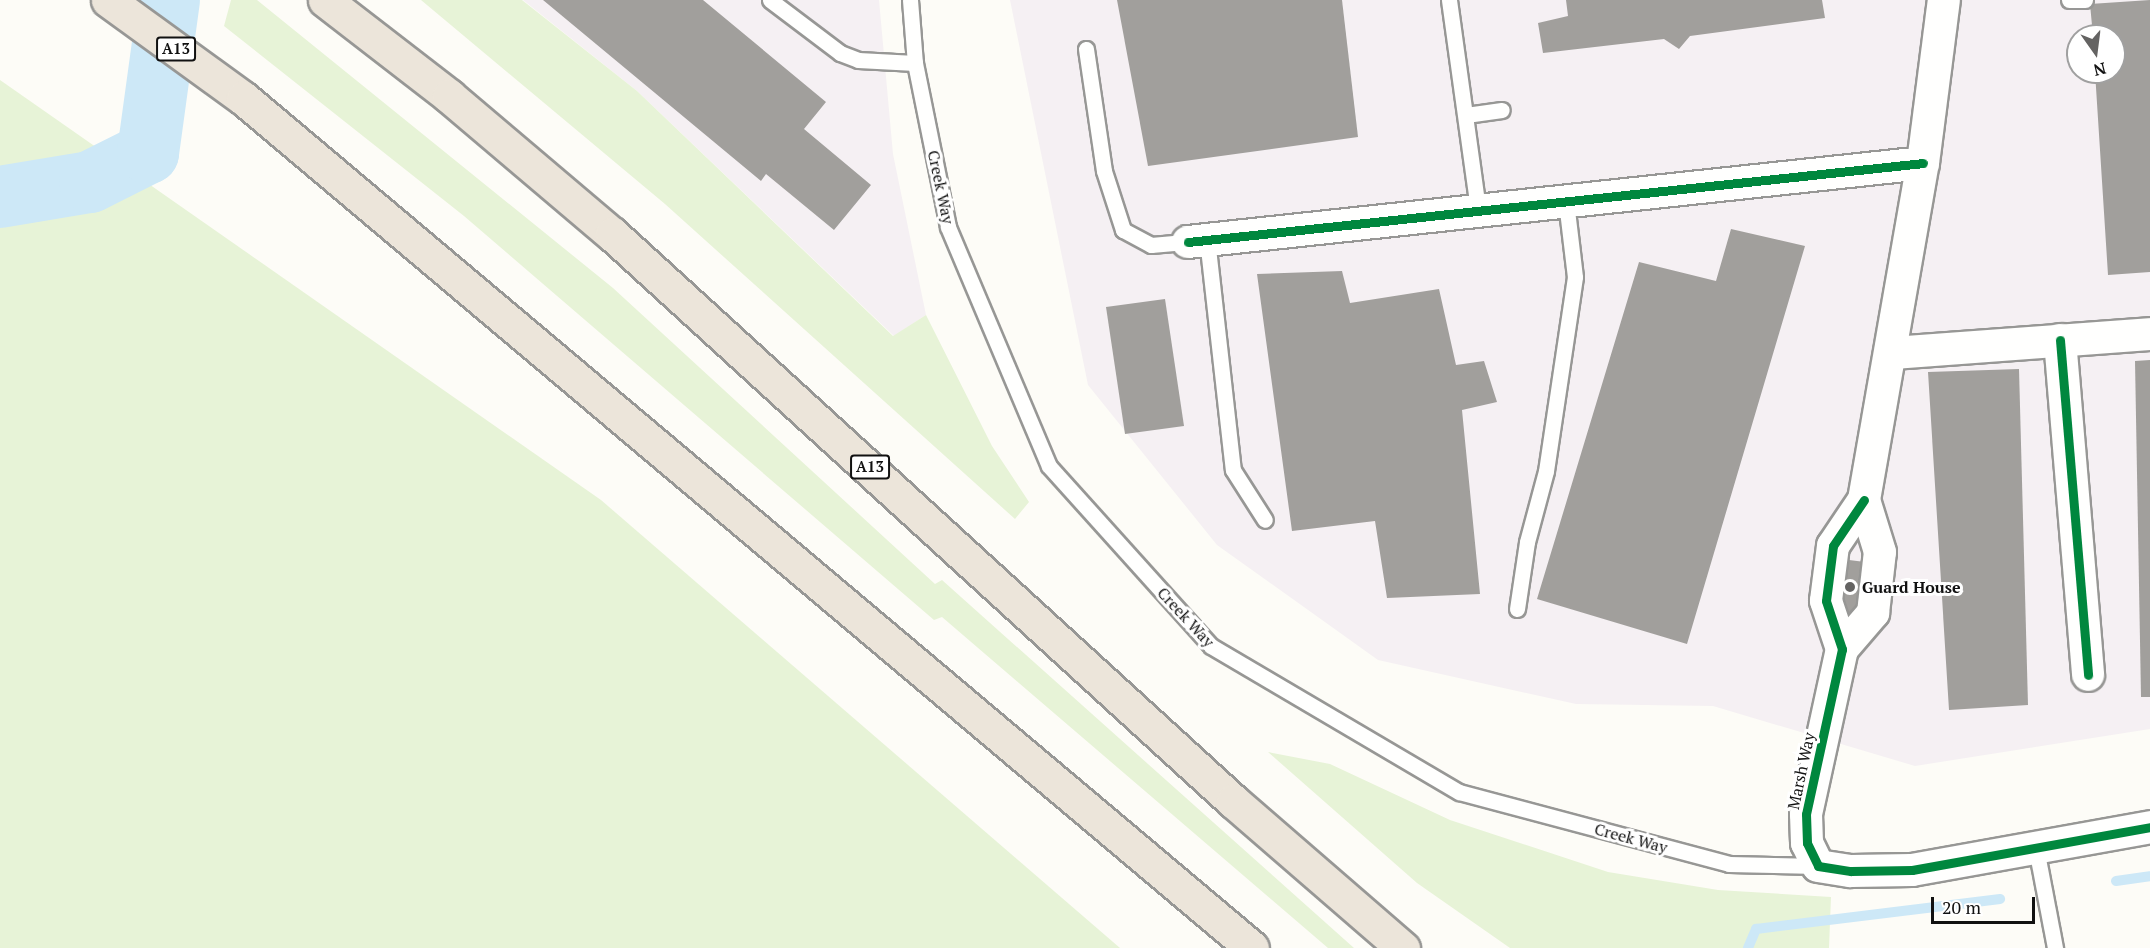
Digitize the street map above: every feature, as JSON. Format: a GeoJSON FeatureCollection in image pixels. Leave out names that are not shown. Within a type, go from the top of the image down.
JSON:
{"type":"FeatureCollection","features":[{"type":"Feature","properties":{"kind":"highway","name":"A13"},"geometry":{"type":"LineString","coordinates":[[108,0],[243,98],[1251,948]]}},
{"type":"Feature","properties":{"kind":"highway","name":"A13"},"geometry":{"type":"LineString","coordinates":[[325,0],[449,96],[612,234],[1233,801],[1403,948]]}},
{"type":"Feature","properties":{"kind":"street"},"geometry":{"type":"LineString","coordinates":[[1842,649],[1826,602],[1833,546],[1864,500],[1892,353],[1923,164],[1944,0]]}},
{"type":"Feature","properties":{"kind":"street"},"geometry":{"type":"LineString","coordinates":[[1197,241],[1478,209],[1923,164]]}},
{"type":"Feature","properties":{"kind":"street"},"geometry":{"type":"LineString","coordinates":[[1892,353],[2150,334]]}},
{"type":"Feature","properties":{"kind":"street"},"geometry":{"type":"LineString","coordinates":[[2060,340],[2088,675]]}},
{"type":"Feature","properties":{"kind":"street"},"geometry":{"type":"LineString","coordinates":[[1842,649],[1873,613],[1880,552],[1864,500]]}},
{"type":"Feature","properties":{"kind":"street","name":"Marsh Way"},"geometry":{"type":"LineString","coordinates":[[1818,866],[1807,843],[1806,814],[1842,649]]}},
{"type":"Feature","properties":{"kind":"street"},"geometry":{"type":"LineString","coordinates":[[1818,866],[1851,871],[1912,870],[2150,827]]}},
{"type":"Feature","properties":{"kind":"lane"},"geometry":{"type":"LineString","coordinates":[[770,0],[840,53],[858,60],[915,63]]}},
{"type":"Feature","properties":{"kind":"lane","name":"Creek Way"},"geometry":{"type":"LineString","coordinates":[[910,0],[915,63],[948,226],[1049,466],[1211,646],[1459,792],[1729,864],[1818,866]]}},
{"type":"Feature","properties":{"kind":"lane"},"geometry":{"type":"LineString","coordinates":[[1449,0],[1478,209]]}},
{"type":"Feature","properties":{"kind":"lane"},"geometry":{"type":"LineString","coordinates":[[2069,0],[2085,0]]}},
{"type":"Feature","properties":{"kind":"lane"},"geometry":{"type":"LineString","coordinates":[[1086,49],[1104,171],[1123,230],[1151,245],[1197,241],[1233,470],[1265,520]]}},
{"type":"Feature","properties":{"kind":"lane"},"geometry":{"type":"LineString","coordinates":[[1466,115],[1502,110]]}},
{"type":"Feature","properties":{"kind":"lane"},"geometry":{"type":"LineString","coordinates":[[1517,609],[1527,542],[1546,471],[1575,277],[1566,201]]}},
{"type":"Feature","properties":{"kind":"lane"},"geometry":{"type":"LineString","coordinates":[[2036,848],[2055,948]]}},
{"type":"Feature","properties":{"kind":"shaded area"},"geometry":{"type":"Polygon","coordinates":[[[523,0],[879,0],[893,154],[926,315],[894,336],[637,91],[523,0]]]}},
{"type":"Feature","properties":{"kind":"shaded area"},"geometry":{"type":"Polygon","coordinates":[[[1010,0],[2150,0],[2150,729],[1915,766],[1713,706],[1576,704],[1378,660],[1217,545],[1088,385],[1010,0]]]}},
{"type":"Feature","properties":{"kind":"green space"},"geometry":{"type":"Polygon","coordinates":[[[231,0],[257,0],[613,288],[935,584],[942,580],[1354,948],[1328,948],[942,617],[934,620],[464,216],[224,26],[231,0]]]}},
{"type":"Feature","properties":{"kind":"green space"},"geometry":{"type":"Polygon","coordinates":[[[421,0],[522,0],[637,91],[893,336],[926,315],[992,446],[1029,502],[1015,519],[665,204],[421,0]]]}},
{"type":"Feature","properties":{"kind":"green space"},"geometry":{"type":"Polygon","coordinates":[[[0,80],[601,500],[1120,948],[0,948],[0,80]]]}},
{"type":"Feature","properties":{"kind":"green space"},"geometry":{"type":"Polygon","coordinates":[[[1268,752],[1330,764],[1450,820],[1608,872],[1718,890],[1831,897],[1829,948],[1510,948],[1417,883],[1268,752]]]}},
{"type":"Feature","properties":{"kind":"building"},"geometry":{"type":"Polygon","coordinates":[[[543,0],[703,0],[826,102],[804,129],[871,185],[834,230],[766,174],[761,181],[543,0]]]}},
{"type":"Feature","properties":{"kind":"building"},"geometry":{"type":"Polygon","coordinates":[[[1117,0],[1342,0],[1358,137],[1148,166],[1117,0]]]}},
{"type":"Feature","properties":{"kind":"building"},"geometry":{"type":"Polygon","coordinates":[[[1566,0],[1822,0],[1825,18],[1690,36],[1679,49],[1664,39],[1543,53],[1538,23],[1568,16],[1566,0]]]}},
{"type":"Feature","properties":{"kind":"building"},"geometry":{"type":"Polygon","coordinates":[[[2150,0],[2150,272],[2108,275],[2096,84],[2126,84],[2126,24],[2092,24],[2090,4],[2150,0]]]}},
{"type":"Feature","properties":{"kind":"building"},"geometry":{"type":"Polygon","coordinates":[[[1731,229],[1805,246],[1687,644],[1537,599],[1639,262],[1716,281],[1731,229]]]}},
{"type":"Feature","properties":{"kind":"building"},"geometry":{"type":"Polygon","coordinates":[[[1342,271],[1350,303],[1439,289],[1456,365],[1484,361],[1497,402],[1462,410],[1480,594],[1387,598],[1375,521],[1292,531],[1257,274],[1342,271]]]}},
{"type":"Feature","properties":{"kind":"building"},"geometry":{"type":"Polygon","coordinates":[[[1165,299],[1184,426],[1125,434],[1106,307],[1165,299]]]}},
{"type":"Feature","properties":{"kind":"building"},"geometry":{"type":"Polygon","coordinates":[[[2150,360],[2150,697],[2141,697],[2135,361],[2150,360]]]}},
{"type":"Feature","properties":{"kind":"building"},"geometry":{"type":"Polygon","coordinates":[[[2019,369],[2028,705],[1949,710],[1928,372],[2019,369]]]}},
{"type":"Feature","properties":{"kind":"building","name":"Guard House"},"geometry":{"type":"Polygon","coordinates":[[[1841,559],[1865,562],[1859,614],[1835,611],[1841,559]]]}},
{"type":"Feature","properties":{"kind":"waterway"},"geometry":{"type":"LineString","coordinates":[[0,197],[90,182],[148,153],[169,0]]}},
{"type":"Feature","properties":{"kind":"waterway"},"geometry":{"type":"LineString","coordinates":[[2116,881],[2150,876]]}},
{"type":"Feature","properties":{"kind":"waterway"},"geometry":{"type":"LineString","coordinates":[[1748,948],[1756,929],[2000,899]]}},
{"type":"Feature","properties":{"kind":"cycle path"},"geometry":{"type":"LineString","coordinates":[[1188,242],[1923,163]]}},
{"type":"Feature","properties":{"kind":"cycle path"},"geometry":{"type":"LineString","coordinates":[[2060,340],[2088,675]]}},
{"type":"Feature","properties":{"kind":"cycle path"},"geometry":{"type":"LineString","coordinates":[[1864,500],[1833,546],[1826,601],[1842,649],[1806,814],[1807,843],[1818,866],[1851,871],[1912,870],[2150,827]]}},
{"type":"Feature","properties":{"kind":"place","name":"Guard House"},"geometry":{"type":"Point","coordinates":[1850,587]}}]}
